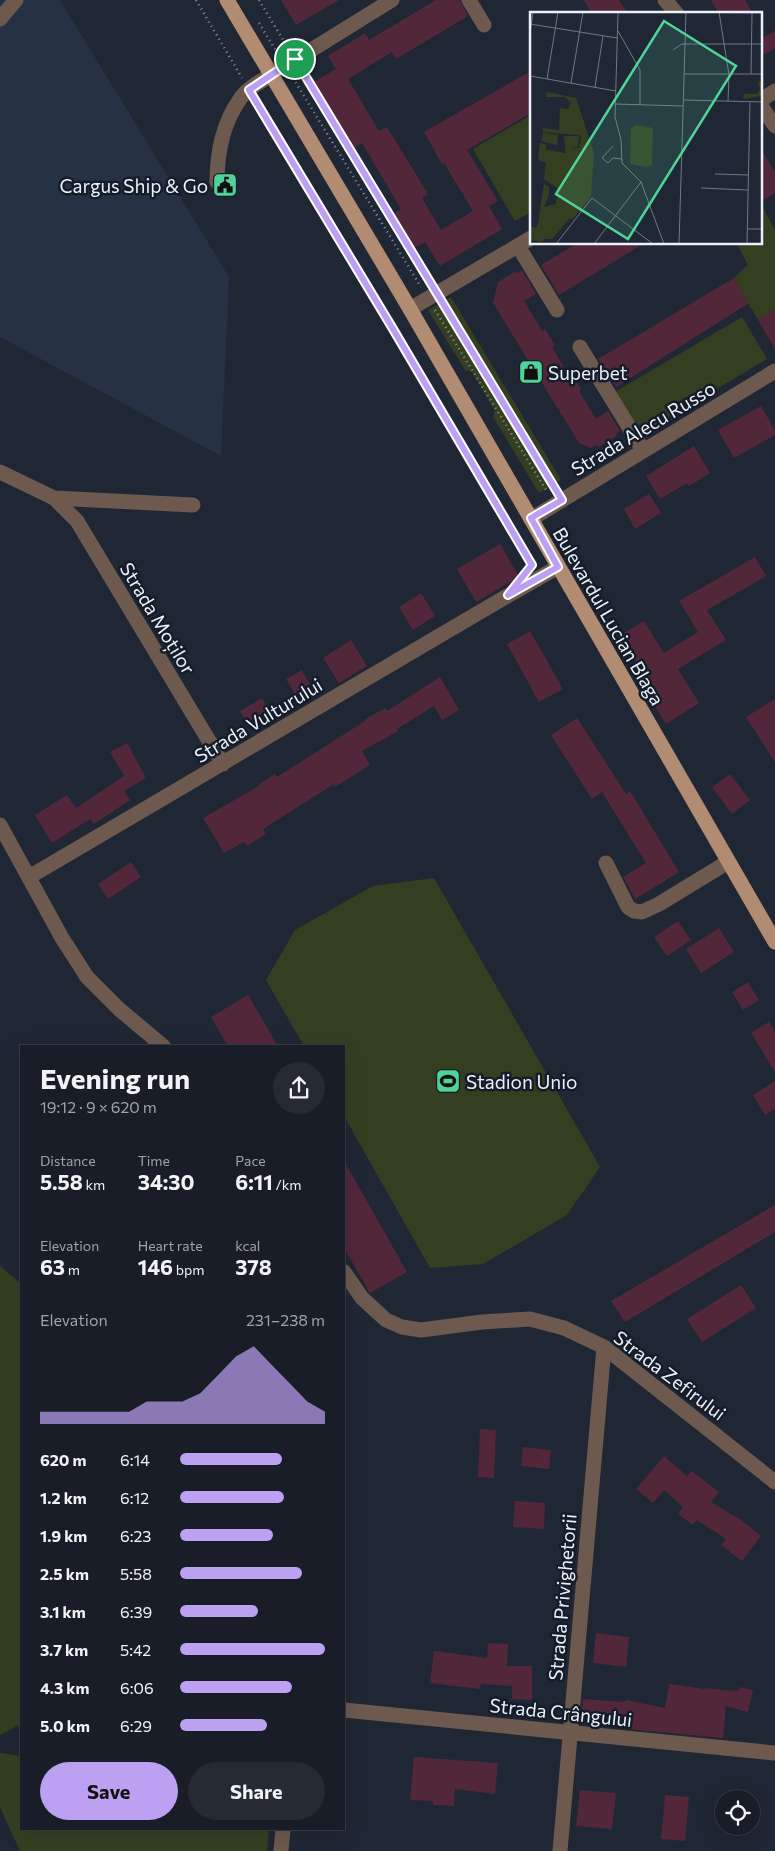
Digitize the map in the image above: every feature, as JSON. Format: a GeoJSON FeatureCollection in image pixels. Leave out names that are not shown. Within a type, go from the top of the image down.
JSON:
{"type":"FeatureCollection","features":[{"type":"Feature","properties":{"kind":"main road","name":"Bulevardul Lucian Blaga"},"geometry":{"type":"LineString","coordinates":[[227,0],[410,309],[775,942]]}},
{"type":"Feature","properties":{"kind":"street"},"geometry":{"type":"LineString","coordinates":[[0,19],[16,0]]}},
{"type":"Feature","properties":{"kind":"street"},"geometry":{"type":"LineString","coordinates":[[217,182],[217,168],[223,134],[240,99],[249,90],[271,75],[392,0]]}},
{"type":"Feature","properties":{"kind":"street"},"geometry":{"type":"LineString","coordinates":[[469,0],[484,25]]}},
{"type":"Feature","properties":{"kind":"street"},"geometry":{"type":"LineString","coordinates":[[762,99],[775,91]]}},
{"type":"Feature","properties":{"kind":"street"},"geometry":{"type":"LineString","coordinates":[[762,107],[775,126]]}},
{"type":"Feature","properties":{"kind":"street"},"geometry":{"type":"LineString","coordinates":[[410,309],[530,239]]}},
{"type":"Feature","properties":{"kind":"street"},"geometry":{"type":"LineString","coordinates":[[518,246],[557,310]]}},
{"type":"Feature","properties":{"kind":"street"},"geometry":{"type":"LineString","coordinates":[[580,347],[643,450]]}},
{"type":"Feature","properties":{"kind":"street","name":"Strada Alecu Russo"},"geometry":{"type":"LineString","coordinates":[[531,518],[775,371]]}},
{"type":"Feature","properties":{"kind":"street","name":"Strada Moților"},"geometry":{"type":"LineString","coordinates":[[0,472],[54,498],[77,521],[223,764]]}},
{"type":"Feature","properties":{"kind":"street","name":"Strada Moților"},"geometry":{"type":"LineString","coordinates":[[54,498],[193,505]]}},
{"type":"Feature","properties":{"kind":"street","name":"Strada Vulturului"},"geometry":{"type":"LineString","coordinates":[[29,878],[558,567]]}},
{"type":"Feature","properties":{"kind":"street"},"geometry":{"type":"LineString","coordinates":[[0,825],[62,938],[87,977],[118,1009],[162,1045]]}},
{"type":"Feature","properties":{"kind":"street"},"geometry":{"type":"LineString","coordinates":[[606,863],[628,907],[634,911],[642,912],[659,904],[728,862]]}},
{"type":"Feature","properties":{"kind":"street","name":"Strada Zefirului"},"geometry":{"type":"LineString","coordinates":[[345,1273],[362,1298],[386,1320],[402,1328],[421,1330],[482,1322],[530,1319],[564,1328],[604,1347],[775,1482]]}},
{"type":"Feature","properties":{"kind":"street","name":"Strada Privighetorii"},"geometry":{"type":"LineString","coordinates":[[560,1851],[604,1347]]}},
{"type":"Feature","properties":{"kind":"street","name":"Strada Crângului"},"geometry":{"type":"LineString","coordinates":[[345,1710],[775,1753]]}},
{"type":"Feature","properties":{"kind":"street"},"geometry":{"type":"LineString","coordinates":[[281,1851],[283,1830]]}},
{"type":"Feature","properties":{"kind":"path"},"geometry":{"type":"LineString","coordinates":[[196,0],[532,565],[526,572]]}},
{"type":"Feature","properties":{"kind":"path"},"geometry":{"type":"LineString","coordinates":[[259,0],[290,63],[559,502]]}},
{"type":"Feature","properties":{"kind":"path"},"geometry":{"type":"LineString","coordinates":[[255,16],[290,63],[559,502]]}},
{"type":"Feature","properties":{"kind":"shaded area"},"geometry":{"type":"Polygon","coordinates":[[[0,0],[60,0],[229,277],[221,456],[0,337],[0,0]]]}},
{"type":"Feature","properties":{"kind":"green space"},"geometry":{"type":"Polygon","coordinates":[[[530,116],[530,213],[515,221],[473,149],[530,116]]]}},
{"type":"Feature","properties":{"kind":"green space"},"geometry":{"type":"Polygon","coordinates":[[[762,206],[775,230],[775,310],[758,320],[734,278],[748,265],[738,245],[762,245],[762,206]]]}},
{"type":"Feature","properties":{"kind":"green space"},"geometry":{"type":"Polygon","coordinates":[[[451,297],[561,480],[539,493],[493,417],[495,411],[472,372],[465,370],[428,310],[451,297]]]}},
{"type":"Feature","properties":{"kind":"green space"},"geometry":{"type":"Polygon","coordinates":[[[742,317],[767,359],[640,434],[615,392],[742,317]]]}},
{"type":"Feature","properties":{"kind":"green space","name":"Stadion Unio"},"geometry":{"type":"Polygon","coordinates":[[[434,878],[600,1167],[567,1215],[483,1264],[430,1268],[345,1118],[345,1045],[303,1045],[266,980],[295,930],[373,886],[434,878]]]}},
{"type":"Feature","properties":{"kind":"green space"},"geometry":{"type":"Polygon","coordinates":[[[0,1266],[20,1283],[20,1725],[0,1735],[0,1266]]]}},
{"type":"Feature","properties":{"kind":"green space"},"geometry":{"type":"Polygon","coordinates":[[[0,1753],[20,1756],[20,1830],[269,1830],[267,1851],[20,1851],[0,1807],[0,1753]]]}},
{"type":"Feature","properties":{"kind":"building"},"geometry":{"type":"Polygon","coordinates":[[[281,0],[339,0],[296,25],[281,0]]]}},
{"type":"Feature","properties":{"kind":"building"},"geometry":{"type":"Polygon","coordinates":[[[436,0],[460,0],[468,16],[396,59],[392,52],[348,79],[379,131],[387,127],[428,194],[422,198],[441,230],[473,211],[444,163],[442,164],[424,132],[530,72],[530,114],[467,150],[498,201],[489,206],[502,229],[440,266],[425,242],[414,248],[394,214],[401,209],[362,143],[354,148],[314,82],[336,69],[328,56],[365,33],[369,40],[436,0]]]}},
{"type":"Feature","properties":{"kind":"building"},"geometry":{"type":"Polygon","coordinates":[[[584,0],[619,0],[627,12],[591,12],[584,0]]]}},
{"type":"Feature","properties":{"kind":"building"},"geometry":{"type":"Polygon","coordinates":[[[711,0],[745,0],[752,12],[718,12],[711,0]]]}},
{"type":"Feature","properties":{"kind":"building"},"geometry":{"type":"Polygon","coordinates":[[[775,31],[775,48],[762,55],[762,38],[775,31]]]}},
{"type":"Feature","properties":{"kind":"building"},"geometry":{"type":"Polygon","coordinates":[[[762,151],[775,172],[775,193],[762,200],[762,151]]]}},
{"type":"Feature","properties":{"kind":"building"},"geometry":{"type":"Polygon","coordinates":[[[574,245],[641,245],[559,295],[541,265],[574,245]]]}},
{"type":"Feature","properties":{"kind":"building"},"geometry":{"type":"Polygon","coordinates":[[[522,270],[536,294],[524,301],[542,331],[545,329],[555,345],[552,347],[570,378],[573,376],[581,390],[579,391],[596,419],[608,411],[620,431],[616,434],[617,436],[598,447],[596,445],[591,448],[579,443],[493,303],[498,282],[516,271],[517,273],[522,270]]]}},
{"type":"Feature","properties":{"kind":"building"},"geometry":{"type":"Polygon","coordinates":[[[734,278],[749,303],[616,387],[598,359],[734,278]]]}},
{"type":"Feature","properties":{"kind":"building"},"geometry":{"type":"Polygon","coordinates":[[[775,310],[775,349],[758,320],[775,310]]]}},
{"type":"Feature","properties":{"kind":"building"},"geometry":{"type":"Polygon","coordinates":[[[761,406],[775,430],[775,435],[734,458],[718,430],[761,406]]]}},
{"type":"Feature","properties":{"kind":"building"},"geometry":{"type":"Polygon","coordinates":[[[694,446],[710,473],[689,486],[687,483],[660,499],[646,476],[694,446]]]}},
{"type":"Feature","properties":{"kind":"building"},"geometry":{"type":"Polygon","coordinates":[[[649,494],[661,513],[635,529],[624,509],[649,494]]]}},
{"type":"Feature","properties":{"kind":"building"},"geometry":{"type":"Polygon","coordinates":[[[500,544],[519,577],[476,602],[457,569],[500,544]]]}},
{"type":"Feature","properties":{"kind":"building"},"geometry":{"type":"Polygon","coordinates":[[[755,557],[766,576],[707,610],[726,640],[678,669],[699,703],[666,724],[652,701],[655,700],[637,669],[639,667],[619,636],[644,621],[664,653],[698,632],[679,601],[755,557]]]}},
{"type":"Feature","properties":{"kind":"building"},"geometry":{"type":"Polygon","coordinates":[[[421,593],[435,616],[413,630],[399,607],[421,593]]]}},
{"type":"Feature","properties":{"kind":"building"},"geometry":{"type":"Polygon","coordinates":[[[530,631],[563,689],[539,702],[507,644],[530,631]]]}},
{"type":"Feature","properties":{"kind":"building"},"geometry":{"type":"Polygon","coordinates":[[[351,640],[367,666],[339,683],[323,658],[351,640]]]}},
{"type":"Feature","properties":{"kind":"building"},"geometry":{"type":"Polygon","coordinates":[[[302,670],[314,692],[299,701],[286,679],[302,670]]]}},
{"type":"Feature","properties":{"kind":"building"},"geometry":{"type":"Polygon","coordinates":[[[440,677],[459,710],[442,720],[434,706],[397,729],[398,731],[362,751],[370,765],[335,787],[334,784],[263,829],[266,834],[247,846],[244,842],[224,853],[203,818],[259,786],[275,774],[277,777],[364,720],[385,708],[387,711],[440,677]]]}},
{"type":"Feature","properties":{"kind":"building"},"geometry":{"type":"Polygon","coordinates":[[[262,698],[271,715],[249,727],[240,711],[262,698]]]}},
{"type":"Feature","properties":{"kind":"building"},"geometry":{"type":"Polygon","coordinates":[[[775,699],[775,762],[746,717],[775,699]]]}},
{"type":"Feature","properties":{"kind":"building"},"geometry":{"type":"Polygon","coordinates":[[[577,718],[626,794],[630,791],[679,872],[635,899],[623,877],[646,863],[602,792],[592,799],[551,735],[577,718]]]}},
{"type":"Feature","properties":{"kind":"building"},"geometry":{"type":"Polygon","coordinates":[[[127,743],[146,778],[124,791],[130,800],[94,824],[90,819],[52,843],[35,815],[67,795],[76,808],[124,776],[110,752],[127,743]]]}},
{"type":"Feature","properties":{"kind":"building"},"geometry":{"type":"Polygon","coordinates":[[[730,774],[750,800],[732,814],[712,787],[730,774]]]}},
{"type":"Feature","properties":{"kind":"building"},"geometry":{"type":"Polygon","coordinates":[[[131,862],[141,877],[108,899],[98,884],[131,862]]]}},
{"type":"Feature","properties":{"kind":"building"},"geometry":{"type":"Polygon","coordinates":[[[678,921],[691,940],[667,956],[654,937],[678,921]]]}},
{"type":"Feature","properties":{"kind":"building"},"geometry":{"type":"Polygon","coordinates":[[[719,928],[734,952],[701,973],[686,949],[719,928]]]}},
{"type":"Feature","properties":{"kind":"building"},"geometry":{"type":"Polygon","coordinates":[[[748,982],[759,1000],[743,1010],[732,992],[748,982]]]}},
{"type":"Feature","properties":{"kind":"building"},"geometry":{"type":"Polygon","coordinates":[[[248,995],[277,1045],[227,1045],[211,1017],[248,995]]]}},
{"type":"Feature","properties":{"kind":"building"},"geometry":{"type":"Polygon","coordinates":[[[769,1022],[775,1032],[775,1072],[751,1033],[769,1022]]]}},
{"type":"Feature","properties":{"kind":"building"},"geometry":{"type":"Polygon","coordinates":[[[775,1081],[775,1109],[765,1115],[753,1095],[775,1081]]]}},
{"type":"Feature","properties":{"kind":"building"},"geometry":{"type":"Polygon","coordinates":[[[345,1163],[407,1272],[370,1293],[345,1250],[345,1163]]]}},
{"type":"Feature","properties":{"kind":"building"},"geometry":{"type":"Polygon","coordinates":[[[775,1205],[775,1232],[625,1322],[611,1301],[775,1205]]]}},
{"type":"Feature","properties":{"kind":"building"},"geometry":{"type":"Polygon","coordinates":[[[741,1285],[756,1308],[702,1342],[687,1319],[741,1285]]]}},
{"type":"Feature","properties":{"kind":"building"},"geometry":{"type":"Polygon","coordinates":[[[480,1429],[496,1430],[494,1478],[478,1477],[480,1429]]]}},
{"type":"Feature","properties":{"kind":"building"},"geometry":{"type":"Polygon","coordinates":[[[523,1447],[551,1450],[549,1469],[521,1466],[523,1447]]]}},
{"type":"Feature","properties":{"kind":"building"},"geometry":{"type":"Polygon","coordinates":[[[664,1456],[687,1476],[692,1471],[719,1492],[711,1502],[741,1520],[761,1536],[742,1561],[721,1545],[726,1539],[697,1520],[693,1525],[678,1514],[683,1507],[664,1490],[653,1503],[636,1489],[664,1456]]]}},
{"type":"Feature","properties":{"kind":"building"},"geometry":{"type":"Polygon","coordinates":[[[515,1501],[545,1503],[544,1529],[513,1527],[515,1501]]]}},
{"type":"Feature","properties":{"kind":"building"},"geometry":{"type":"Polygon","coordinates":[[[596,1633],[629,1637],[626,1667],[593,1663],[596,1633]]]}},
{"type":"Feature","properties":{"kind":"building"},"geometry":{"type":"Polygon","coordinates":[[[488,1643],[508,1644],[507,1666],[532,1666],[532,1700],[512,1699],[512,1686],[481,1684],[480,1689],[430,1683],[434,1651],[487,1658],[488,1643]]]}},
{"type":"Feature","properties":{"kind":"building"},"geometry":{"type":"Polygon","coordinates":[[[669,1684],[705,1689],[739,1691],[740,1687],[753,1690],[748,1712],[726,1706],[723,1738],[627,1729],[609,1725],[581,1724],[583,1699],[625,1702],[626,1700],[665,1708],[669,1684]]]}},
{"type":"Feature","properties":{"kind":"building"},"geometry":{"type":"Polygon","coordinates":[[[414,1757],[498,1763],[495,1794],[455,1789],[454,1806],[433,1805],[433,1801],[410,1800],[414,1757]]]}},
{"type":"Feature","properties":{"kind":"building"},"geometry":{"type":"Polygon","coordinates":[[[580,1790],[616,1793],[612,1829],[576,1826],[580,1790]]]}},
{"type":"Feature","properties":{"kind":"building"},"geometry":{"type":"Polygon","coordinates":[[[665,1795],[689,1797],[685,1841],[661,1839],[665,1795]]]}},
{"type":"Feature","properties":{"kind":"place","name":"Cargus Ship & Go"},"geometry":{"type":"Point","coordinates":[225,185]}},
{"type":"Feature","properties":{"kind":"place","name":"Superbet"},"geometry":{"type":"Point","coordinates":[531,372]}},
{"type":"Feature","properties":{"kind":"place","name":"Stadion Unio"},"geometry":{"type":"Point","coordinates":[448,1081]}},
{"type":"Feature","properties":{"kind":"route"},"geometry":{"type":"LineString","coordinates":[[295,59],[562,500],[531,518],[558,567],[508,595],[532,565],[249,90],[295,59]]}}]}
